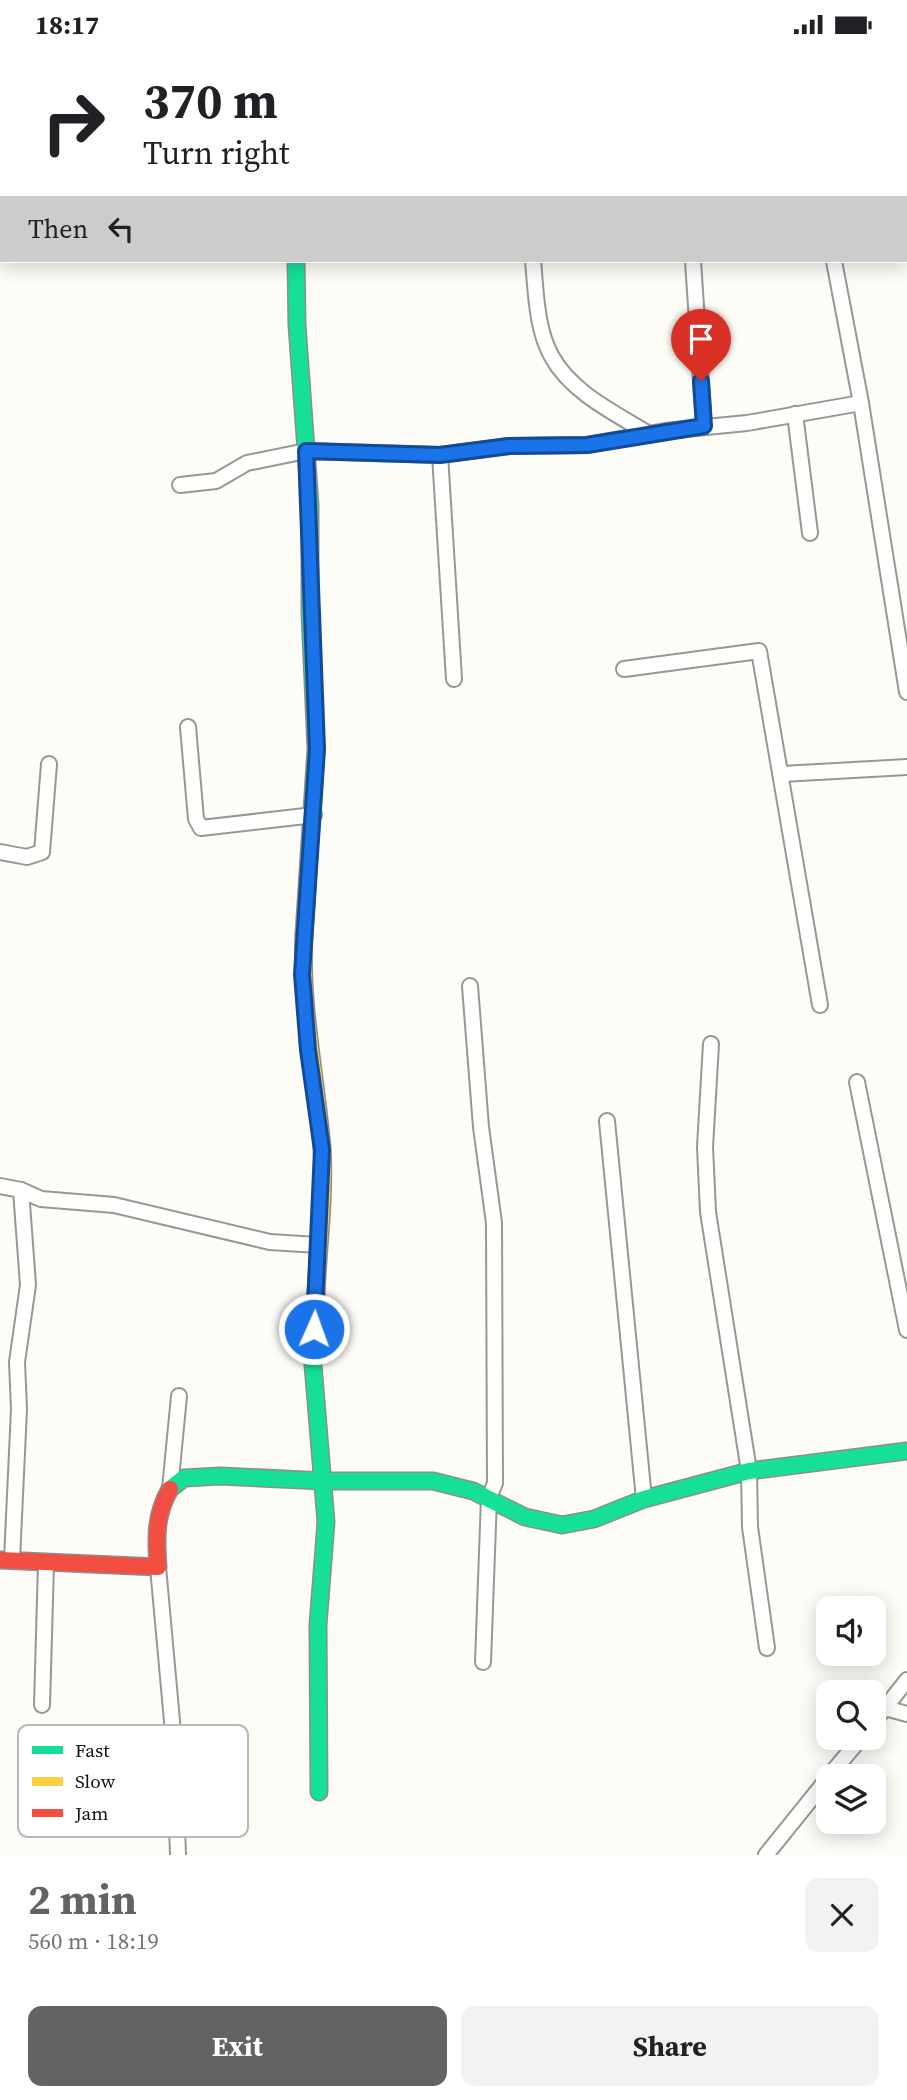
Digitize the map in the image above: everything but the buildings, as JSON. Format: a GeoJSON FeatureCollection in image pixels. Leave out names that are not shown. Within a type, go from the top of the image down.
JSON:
{"type":"FeatureCollection","features":[{"type":"Feature","properties":{"kind":"street"},"geometry":{"type":"LineString","coordinates":[[296,263],[317,749],[302,974],[308,1050],[322,1150],[313,1365],[326,1522],[318,1625],[319,1793]]}},
{"type":"Feature","properties":{"kind":"street"},"geometry":{"type":"LineString","coordinates":[[533,263],[542,327],[552,357],[579,390],[649,434]]}},
{"type":"Feature","properties":{"kind":"street"},"geometry":{"type":"LineString","coordinates":[[692,263],[704,426]]}},
{"type":"Feature","properties":{"kind":"street"},"geometry":{"type":"LineString","coordinates":[[834,263],[861,403],[907,692]]}},
{"type":"Feature","properties":{"kind":"street"},"geometry":{"type":"LineString","coordinates":[[180,485],[216,481],[247,463],[306,451],[440,455],[509,446],[587,445],[861,403]]}},
{"type":"Feature","properties":{"kind":"street"},"geometry":{"type":"LineString","coordinates":[[795,414],[810,533]]}},
{"type":"Feature","properties":{"kind":"street"},"geometry":{"type":"LineString","coordinates":[[440,455],[454,679]]}},
{"type":"Feature","properties":{"kind":"street"},"geometry":{"type":"LineString","coordinates":[[624,669],[759,651],[821,1005]]}},
{"type":"Feature","properties":{"kind":"street"},"geometry":{"type":"LineString","coordinates":[[188,727],[196,819],[201,828],[314,815]]}},
{"type":"Feature","properties":{"kind":"street"},"geometry":{"type":"LineString","coordinates":[[0,852],[27,857],[42,852],[49,764]]}},
{"type":"Feature","properties":{"kind":"street"},"geometry":{"type":"LineString","coordinates":[[782,775],[907,767]]}},
{"type":"Feature","properties":{"kind":"street"},"geometry":{"type":"LineString","coordinates":[[470,986],[481,1127],[494,1223],[495,1483],[489,1498],[483,1662]]}},
{"type":"Feature","properties":{"kind":"street"},"geometry":{"type":"LineString","coordinates":[[711,1044],[705,1147],[708,1212],[749,1471],[750,1527],[767,1648]]}},
{"type":"Feature","properties":{"kind":"street"},"geometry":{"type":"LineString","coordinates":[[857,1082],[907,1330]]}},
{"type":"Feature","properties":{"kind":"street"},"geometry":{"type":"LineString","coordinates":[[607,1121],[644,1499]]}},
{"type":"Feature","properties":{"kind":"street"},"geometry":{"type":"LineString","coordinates":[[0,1186],[21,1190],[41,1199],[114,1205],[270,1242],[318,1245]]}},
{"type":"Feature","properties":{"kind":"street"},"geometry":{"type":"LineString","coordinates":[[21,1190],[28,1285],[17,1362],[19,1409],[6,1560],[46,1564],[158,1567]]}},
{"type":"Feature","properties":{"kind":"street"},"geometry":{"type":"LineString","coordinates":[[170,1489],[179,1396]]}},
{"type":"Feature","properties":{"kind":"street"},"geometry":{"type":"LineString","coordinates":[[172,1725],[156,1529],[160,1507],[170,1489],[184,1478],[220,1476],[324,1481],[433,1481],[473,1491],[525,1517],[562,1525],[594,1519],[644,1499],[749,1471],[907,1451]]}},
{"type":"Feature","properties":{"kind":"street"},"geometry":{"type":"LineString","coordinates":[[41,1705],[46,1564]]}},
{"type":"Feature","properties":{"kind":"street"},"geometry":{"type":"LineString","coordinates":[[886,1708],[907,1680]]}},
{"type":"Feature","properties":{"kind":"street"},"geometry":{"type":"LineString","coordinates":[[886,1709],[907,1714]]}},
{"type":"Feature","properties":{"kind":"street"},"geometry":{"type":"LineString","coordinates":[[840,1764],[851,1750]]}},
{"type":"Feature","properties":{"kind":"street"},"geometry":{"type":"LineString","coordinates":[[766,1855],[816,1793]]}},
{"type":"Feature","properties":{"kind":"street"},"geometry":{"type":"LineString","coordinates":[[177,1837],[178,1855]]}},
{"type":"Feature","properties":{"kind":"traffic: fast"},"geometry":{"type":"LineString","coordinates":[[296,263],[297,325],[310,505],[310,613],[316,749],[304,934]]}},
{"type":"Feature","properties":{"kind":"traffic: fast"},"geometry":{"type":"LineString","coordinates":[[316,1294],[313,1365],[326,1522],[318,1625],[319,1792]]}},
{"type":"Feature","properties":{"kind":"traffic: fast"},"geometry":{"type":"LineString","coordinates":[[170,1489],[184,1478],[220,1476],[324,1481],[433,1481],[473,1491],[525,1517],[562,1525],[594,1519],[644,1499],[749,1471],[907,1451]]}},
{"type":"Feature","properties":{"kind":"traffic: slow"},"geometry":{"type":"LineString","coordinates":[[304,934],[306,1015],[323,1166],[316,1294]]}},
{"type":"Feature","properties":{"kind":"traffic: jam"},"geometry":{"type":"LineString","coordinates":[[0,1560],[158,1567],[158,1527],[170,1489]]}},
{"type":"Feature","properties":{"kind":"route"},"geometry":{"type":"LineString","coordinates":[[314,1329],[322,1150],[308,1050],[302,974],[317,749],[306,451],[440,455],[509,446],[587,445],[704,426],[701,381]]}}]}
